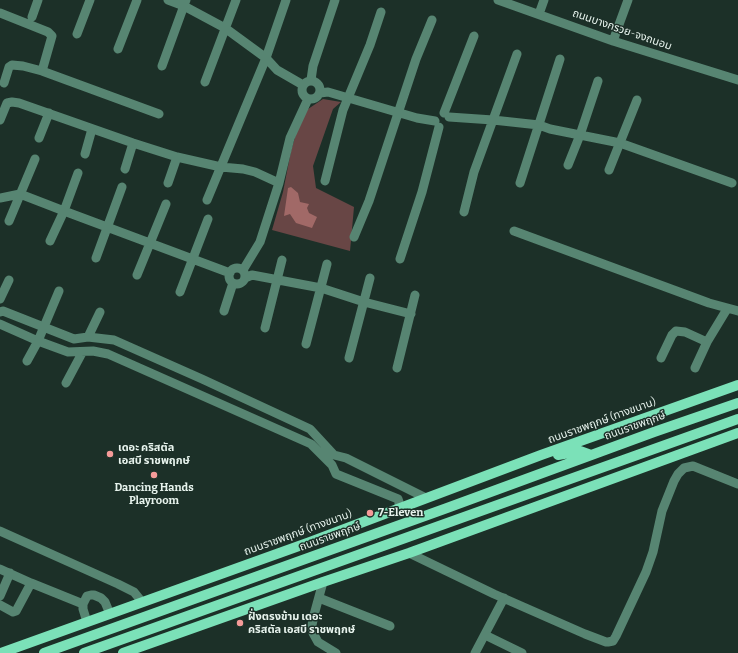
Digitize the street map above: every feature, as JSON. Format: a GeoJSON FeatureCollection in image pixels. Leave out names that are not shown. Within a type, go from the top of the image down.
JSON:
{"type":"FeatureCollection","features":[{"type":"Feature","properties":{"kind":"main road","name":"ถนนราชพฤกษ์ (ทางขนาน)"},"geometry":{"type":"LineString","coordinates":[[1,653],[738,385]]}},
{"type":"Feature","properties":{"kind":"main road","name":"ถนนราชพฤกษ์"},"geometry":{"type":"LineString","coordinates":[[44,653],[738,403]]}},
{"type":"Feature","properties":{"kind":"main road"},"geometry":{"type":"LineString","coordinates":[[84,653],[738,419]]}},
{"type":"Feature","properties":{"kind":"main road"},"geometry":{"type":"LineString","coordinates":[[123,653],[409,553],[738,433]]}},
{"type":"Feature","properties":{"kind":"main road"},"geometry":{"type":"LineString","coordinates":[[529,461],[580,451],[591,455]]}},
{"type":"Feature","properties":{"kind":"street"},"geometry":{"type":"LineString","coordinates":[[32,17],[38,0]]}},
{"type":"Feature","properties":{"kind":"street"},"geometry":{"type":"LineString","coordinates":[[77,34],[90,0]]}},
{"type":"Feature","properties":{"kind":"street"},"geometry":{"type":"LineString","coordinates":[[118,49],[137,0]]}},
{"type":"Feature","properties":{"kind":"street"},"geometry":{"type":"LineString","coordinates":[[168,0],[185,3],[225,28],[266,58],[277,70],[307,83],[316,82],[320,87],[320,93]]}},
{"type":"Feature","properties":{"kind":"street"},"geometry":{"type":"LineString","coordinates":[[205,82],[236,0]]}},
{"type":"Feature","properties":{"kind":"street"},"geometry":{"type":"LineString","coordinates":[[208,200],[220,167],[266,58],[286,0]]}},
{"type":"Feature","properties":{"kind":"street"},"geometry":{"type":"LineString","coordinates":[[335,0],[307,83],[302,92],[305,97],[308,98],[314,99],[320,93],[328,92],[444,126],[446,125],[446,115],[474,36]]}},
{"type":"Feature","properties":{"kind":"street","name":"ถนนบางกรวย-จงถนอม"},"geometry":{"type":"LineString","coordinates":[[498,0],[614,40],[738,80]]}},
{"type":"Feature","properties":{"kind":"street"},"geometry":{"type":"LineString","coordinates":[[539,14],[544,0]]}},
{"type":"Feature","properties":{"kind":"street"},"geometry":{"type":"LineString","coordinates":[[614,40],[628,0]]}},
{"type":"Feature","properties":{"kind":"street"},"geometry":{"type":"LineString","coordinates":[[162,66],[185,3]]}},
{"type":"Feature","properties":{"kind":"street"},"geometry":{"type":"LineString","coordinates":[[325,182],[348,98],[381,12]]}},
{"type":"Feature","properties":{"kind":"street"},"geometry":{"type":"LineString","coordinates":[[2,14],[48,32],[52,36],[42,71]]}},
{"type":"Feature","properties":{"kind":"street"},"geometry":{"type":"LineString","coordinates":[[354,237],[369,201],[416,59],[432,20]]}},
{"type":"Feature","properties":{"kind":"street"},"geometry":{"type":"LineString","coordinates":[[464,212],[474,172],[517,54]]}},
{"type":"Feature","properties":{"kind":"street"},"geometry":{"type":"LineString","coordinates":[[520,183],[560,59]]}},
{"type":"Feature","properties":{"kind":"street"},"geometry":{"type":"LineString","coordinates":[[4,83],[9,66],[23,66],[42,71],[159,114]]}},
{"type":"Feature","properties":{"kind":"street"},"geometry":{"type":"LineString","coordinates":[[568,165],[580,135],[598,81]]}},
{"type":"Feature","properties":{"kind":"street"},"geometry":{"type":"LineString","coordinates":[[233,283],[241,283],[260,242],[279,183],[290,138],[308,98]]}},
{"type":"Feature","properties":{"kind":"street"},"geometry":{"type":"LineString","coordinates":[[609,170],[636,100]]}},
{"type":"Feature","properties":{"kind":"street"},"geometry":{"type":"LineString","coordinates":[[0,120],[4,107],[7,103],[12,102],[49,113],[133,144],[177,157],[220,167],[243,169],[255,172],[279,183]]}},
{"type":"Feature","properties":{"kind":"street"},"geometry":{"type":"LineString","coordinates":[[40,138],[49,113]]}},
{"type":"Feature","properties":{"kind":"street"},"geometry":{"type":"LineString","coordinates":[[446,115],[539,125],[620,143],[732,183]]}},
{"type":"Feature","properties":{"kind":"street"},"geometry":{"type":"LineString","coordinates":[[400,259],[422,192],[437,124]]}},
{"type":"Feature","properties":{"kind":"street"},"geometry":{"type":"LineString","coordinates":[[85,154],[92,129]]}},
{"type":"Feature","properties":{"kind":"street"},"geometry":{"type":"LineString","coordinates":[[125,169],[133,144]]}},
{"type":"Feature","properties":{"kind":"street"},"geometry":{"type":"LineString","coordinates":[[168,183],[177,157]]}},
{"type":"Feature","properties":{"kind":"street"},"geometry":{"type":"LineString","coordinates":[[9,221],[35,160]]}},
{"type":"Feature","properties":{"kind":"street"},"geometry":{"type":"LineString","coordinates":[[50,241],[64,212],[78,173]]}},
{"type":"Feature","properties":{"kind":"street"},"geometry":{"type":"LineString","coordinates":[[96,258],[122,187]]}},
{"type":"Feature","properties":{"kind":"street"},"geometry":{"type":"LineString","coordinates":[[0,198],[20,194],[64,212],[230,273]]}},
{"type":"Feature","properties":{"kind":"street"},"geometry":{"type":"LineString","coordinates":[[137,275],[166,204]]}},
{"type":"Feature","properties":{"kind":"street"},"geometry":{"type":"LineString","coordinates":[[180,292],[208,219]]}},
{"type":"Feature","properties":{"kind":"street"},"geometry":{"type":"LineString","coordinates":[[514,232],[709,303],[727,309],[738,310]]}},
{"type":"Feature","properties":{"kind":"street"},"geometry":{"type":"LineString","coordinates":[[265,328],[282,260]]}},
{"type":"Feature","properties":{"kind":"street"},"geometry":{"type":"LineString","coordinates":[[306,344],[327,264]]}},
{"type":"Feature","properties":{"kind":"street"},"geometry":{"type":"LineString","coordinates":[[233,283],[230,280],[230,273],[235,268],[244,274],[320,288],[364,302],[410,314]]}},
{"type":"Feature","properties":{"kind":"street"},"geometry":{"type":"LineString","coordinates":[[349,358],[370,278]]}},
{"type":"Feature","properties":{"kind":"street"},"geometry":{"type":"LineString","coordinates":[[0,299],[9,280]]}},
{"type":"Feature","properties":{"kind":"street"},"geometry":{"type":"LineString","coordinates":[[224,311],[233,283]]}},
{"type":"Feature","properties":{"kind":"street"},"geometry":{"type":"LineString","coordinates":[[27,361],[44,328],[58,291]]}},
{"type":"Feature","properties":{"kind":"street"},"geometry":{"type":"LineString","coordinates":[[397,368],[415,295]]}},
{"type":"Feature","properties":{"kind":"street"},"geometry":{"type":"LineString","coordinates":[[695,368],[707,342],[727,309]]}},
{"type":"Feature","properties":{"kind":"street"},"geometry":{"type":"LineString","coordinates":[[0,312],[3,311],[74,339],[88,337],[114,340],[310,429],[334,455],[346,458],[426,498]]}},
{"type":"Feature","properties":{"kind":"street"},"geometry":{"type":"LineString","coordinates":[[88,337],[100,312]]}},
{"type":"Feature","properties":{"kind":"street"},"geometry":{"type":"LineString","coordinates":[[0,324],[38,341],[68,352],[82,353],[93,351],[108,354],[311,444],[332,465],[336,474],[398,499],[398,508]]}},
{"type":"Feature","properties":{"kind":"street"},"geometry":{"type":"LineString","coordinates":[[661,358],[672,335],[676,331],[685,332],[707,342]]}},
{"type":"Feature","properties":{"kind":"street"},"geometry":{"type":"LineString","coordinates":[[66,383],[82,353]]}},
{"type":"Feature","properties":{"kind":"street"},"geometry":{"type":"LineString","coordinates":[[196,393],[202,379]]}},
{"type":"Feature","properties":{"kind":"street"},"geometry":{"type":"LineString","coordinates":[[409,553],[504,598],[606,642],[613,641],[649,563],[662,511],[674,480],[678,474],[684,468],[694,466],[738,484]]}},
{"type":"Feature","properties":{"kind":"street"},"geometry":{"type":"LineString","coordinates":[[0,531],[118,584],[134,592],[142,602]]}},
{"type":"Feature","properties":{"kind":"street"},"geometry":{"type":"LineString","coordinates":[[0,569],[83,604]]}},
{"type":"Feature","properties":{"kind":"street"},"geometry":{"type":"LineString","coordinates":[[0,596],[10,573]]}},
{"type":"Feature","properties":{"kind":"street"},"geometry":{"type":"LineString","coordinates":[[323,582],[314,614],[312,633],[318,642],[336,653]]}},
{"type":"Feature","properties":{"kind":"street"},"geometry":{"type":"LineString","coordinates":[[0,605],[13,612],[16,611],[31,583]]}},
{"type":"Feature","properties":{"kind":"street"},"geometry":{"type":"LineString","coordinates":[[87,622],[83,604],[87,596],[94,595],[102,598],[110,614]]}},
{"type":"Feature","properties":{"kind":"street"},"geometry":{"type":"LineString","coordinates":[[319,598],[390,626]]}},
{"type":"Feature","properties":{"kind":"street"},"geometry":{"type":"LineString","coordinates":[[475,653],[504,598]]}},
{"type":"Feature","properties":{"kind":"street"},"geometry":{"type":"LineString","coordinates":[[485,635],[522,653]]}},
{"type":"Feature","properties":{"kind":"shaded area"},"geometry":{"type":"Polygon","coordinates":[[[323,99],[341,102],[333,109],[313,166],[316,188],[354,207],[350,251],[272,230],[283,192],[291,151],[299,123],[305,111],[323,99]]]}},
{"type":"Feature","properties":{"kind":"shaded area"},"geometry":{"type":"Polygon","coordinates":[[[291,187],[298,193],[300,202],[309,204],[307,208],[309,213],[317,217],[312,228],[296,223],[290,214],[284,216],[288,188],[291,187]]]}},
{"type":"Feature","properties":{"kind":"place","name":"เดอะ คริสตัล เอสบี ราชพฤกษ์"},"geometry":{"type":"Point","coordinates":[110,454]}},
{"type":"Feature","properties":{"kind":"place","name":"Dancing Hands Playroom"},"geometry":{"type":"Point","coordinates":[154,475]}},
{"type":"Feature","properties":{"kind":"place","name":"7-Eleven"},"geometry":{"type":"Point","coordinates":[370,513]}},
{"type":"Feature","properties":{"kind":"place","name":"ฝั่งตรงข้าม เดอะ คริสตัล เอสบี ราชพฤกษ์"},"geometry":{"type":"Point","coordinates":[240,623]}}]}
